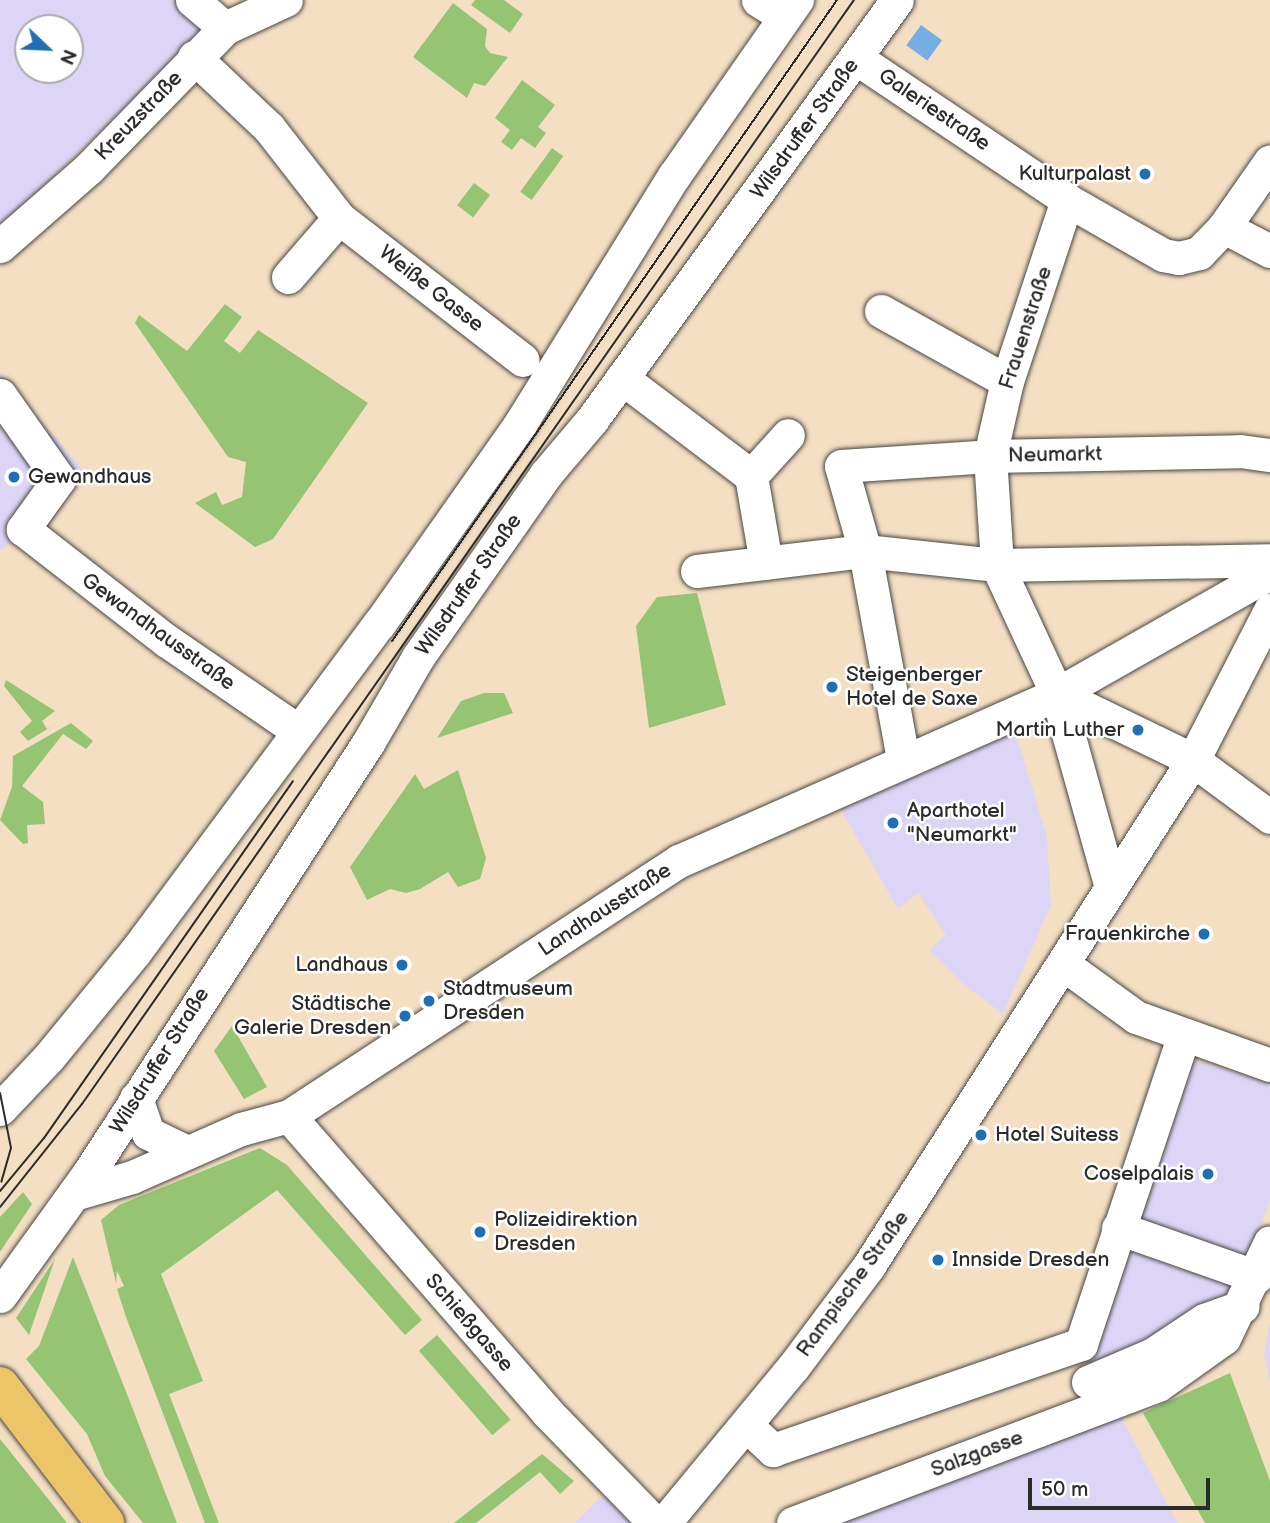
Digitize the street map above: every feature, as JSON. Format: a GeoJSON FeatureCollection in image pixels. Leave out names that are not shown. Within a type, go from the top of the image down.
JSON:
{"type":"FeatureCollection","features":[{"type":"Feature","properties":{"kind":"main road"},"geometry":{"type":"LineString","coordinates":[[0,1386],[105,1523]]}},
{"type":"Feature","properties":{"kind":"street"},"geometry":{"type":"LineString","coordinates":[[192,0],[225,28]]}},
{"type":"Feature","properties":{"kind":"street","name":"Kreuzstraße"},"geometry":{"type":"LineString","coordinates":[[0,246],[89,168],[225,28],[286,0]]}},
{"type":"Feature","properties":{"kind":"street","name":"Wilsdruffer Straße"},"geometry":{"type":"LineString","coordinates":[[0,1296],[74,1194],[368,743],[418,657],[547,474],[622,378],[897,0]]}},
{"type":"Feature","properties":{"kind":"street"},"geometry":{"type":"LineString","coordinates":[[0,1109],[49,1057],[135,952],[297,730],[379,624],[520,424],[674,176],[775,2]]}},
{"type":"Feature","properties":{"kind":"street","name":"Weiße Gasse"},"geometry":{"type":"LineString","coordinates":[[194,57],[269,128],[339,218],[523,360]]}},
{"type":"Feature","properties":{"kind":"street","name":"Galeriestraße"},"geometry":{"type":"LineString","coordinates":[[856,58],[1067,200],[1163,254],[1179,258],[1199,253],[1224,227],[1270,161]]}},
{"type":"Feature","properties":{"kind":"street","name":"Frauenstraße"},"geometry":{"type":"LineString","coordinates":[[997,565],[990,457],[1007,381],[1067,200]]}},
{"type":"Feature","properties":{"kind":"street"},"geometry":{"type":"LineString","coordinates":[[288,277],[339,218]]}},
{"type":"Feature","properties":{"kind":"street"},"geometry":{"type":"LineString","coordinates":[[1224,227],[1270,251]]}},
{"type":"Feature","properties":{"kind":"street"},"geometry":{"type":"LineString","coordinates":[[881,311],[1007,381]]}},
{"type":"Feature","properties":{"kind":"street"},"geometry":{"type":"LineString","coordinates":[[622,378],[751,477],[766,563]]}},
{"type":"Feature","properties":{"kind":"street","name":"Gewandhausstraße"},"geometry":{"type":"LineString","coordinates":[[6,403],[59,479],[11,536],[297,730]]}},
{"type":"Feature","properties":{"kind":"street"},"geometry":{"type":"LineString","coordinates":[[751,477],[788,435]]}},
{"type":"Feature","properties":{"kind":"street","name":"Neumarkt"},"geometry":{"type":"LineString","coordinates":[[856,553],[841,466],[990,457],[1240,451],[1270,455]]}},
{"type":"Feature","properties":{"kind":"street"},"geometry":{"type":"LineString","coordinates":[[856,553],[896,762]]}},
{"type":"Feature","properties":{"kind":"street"},"geometry":{"type":"LineString","coordinates":[[697,570],[856,553],[997,565],[1270,559]]}},
{"type":"Feature","properties":{"kind":"street"},"geometry":{"type":"LineString","coordinates":[[997,565],[1057,694],[1111,888]]}},
{"type":"Feature","properties":{"kind":"street","name":"Landhausstraße"},"geometry":{"type":"LineString","coordinates":[[74,1194],[132,1177],[241,1129],[289,1116],[679,861],[896,762],[1057,694],[1270,573]]}},
{"type":"Feature","properties":{"kind":"street","name":"Rampische Straße"},"geometry":{"type":"LineString","coordinates":[[664,1523],[746,1424],[868,1268],[1193,760],[1264,624]]}},
{"type":"Feature","properties":{"kind":"street"},"geometry":{"type":"LineString","coordinates":[[1057,694],[1193,760],[1270,817]]}},
{"type":"Feature","properties":{"kind":"street"},"geometry":{"type":"LineString","coordinates":[[1063,964],[1136,1017],[1270,1065]]}},
{"type":"Feature","properties":{"kind":"street"},"geometry":{"type":"LineString","coordinates":[[746,1424],[773,1450],[899,1404],[909,1406],[1081,1344],[1184,1035]]}},
{"type":"Feature","properties":{"kind":"street"},"geometry":{"type":"LineString","coordinates":[[136,1098],[148,1133],[187,1152]]}},
{"type":"Feature","properties":{"kind":"street","name":"Schießgasse"},"geometry":{"type":"LineString","coordinates":[[289,1116],[547,1412],[656,1523]]}},
{"type":"Feature","properties":{"kind":"street"},"geometry":{"type":"LineString","coordinates":[[1118,1228],[1250,1292]]}},
{"type":"Feature","properties":{"kind":"street","name":"Salzgasse"},"geometry":{"type":"LineString","coordinates":[[793,1523],[1093,1395],[1158,1385],[1190,1366],[1224,1338],[1250,1292],[1270,1242]]}},
{"type":"Feature","properties":{"kind":"street"},"geometry":{"type":"LineString","coordinates":[[1073,1347],[1093,1395]]}},
{"type":"Feature","properties":{"kind":"shaded area"},"geometry":{"type":"Polygon","coordinates":[[[0,0],[173,0],[205,28],[0,229],[0,0]]]}},
{"type":"Feature","properties":{"kind":"shaded area"},"geometry":{"type":"Polygon","coordinates":[[[0,372],[88,476],[0,551],[0,372]]]}},
{"type":"Feature","properties":{"kind":"shaded area"},"geometry":{"type":"Polygon","coordinates":[[[1014,727],[1047,837],[1051,905],[1003,1014],[963,984],[929,950],[946,935],[918,893],[898,909],[841,810],[1014,727]]]}},
{"type":"Feature","properties":{"kind":"shaded area"},"geometry":{"type":"Polygon","coordinates":[[[1170,1054],[1270,1082],[1270,1199],[1240,1286],[1106,1399],[1078,1336],[1170,1054]]]}},
{"type":"Feature","properties":{"kind":"shaded area"},"geometry":{"type":"Polygon","coordinates":[[[1270,1322],[1270,1384],[1264,1353],[1270,1322]]]}},
{"type":"Feature","properties":{"kind":"shaded area"},"geometry":{"type":"Polygon","coordinates":[[[1120,1415],[1177,1523],[822,1523],[1120,1415]]]}},
{"type":"Feature","properties":{"kind":"shaded area"},"geometry":{"type":"Polygon","coordinates":[[[617,1490],[646,1523],[575,1523],[600,1498],[617,1490]]]}},
{"type":"Feature","properties":{"kind":"green space"},"geometry":{"type":"Polygon","coordinates":[[[475,0],[504,0],[523,14],[510,33],[471,5],[475,0]]]}},
{"type":"Feature","properties":{"kind":"green space"},"geometry":{"type":"Polygon","coordinates":[[[453,3],[487,29],[485,46],[490,53],[508,57],[485,86],[474,83],[467,98],[413,57],[453,3]]]}},
{"type":"Feature","properties":{"kind":"green space"},"geometry":{"type":"Polygon","coordinates":[[[522,80],[555,105],[538,127],[546,133],[535,148],[521,138],[512,150],[501,142],[510,130],[495,118],[522,80]]]}},
{"type":"Feature","properties":{"kind":"green space"},"geometry":{"type":"Polygon","coordinates":[[[552,148],[563,156],[532,200],[520,192],[552,148]]]}},
{"type":"Feature","properties":{"kind":"green space"},"geometry":{"type":"Polygon","coordinates":[[[474,183],[490,195],[473,217],[457,205],[474,183]]]}},
{"type":"Feature","properties":{"kind":"green space"},"geometry":{"type":"Polygon","coordinates":[[[225,304],[242,317],[224,341],[240,353],[258,330],[368,403],[273,539],[255,547],[195,503],[216,492],[222,505],[242,497],[246,462],[228,457],[135,323],[139,315],[187,351],[225,304]]]}},
{"type":"Feature","properties":{"kind":"green space"},"geometry":{"type":"Polygon","coordinates":[[[697,593],[726,705],[649,728],[636,626],[657,597],[697,593]]]}},
{"type":"Feature","properties":{"kind":"green space"},"geometry":{"type":"Polygon","coordinates":[[[6,680],[55,711],[42,721],[47,729],[65,718],[28,741],[20,732],[32,721],[4,686],[6,680]]]}},
{"type":"Feature","properties":{"kind":"green space"},"geometry":{"type":"Polygon","coordinates":[[[484,693],[504,693],[513,713],[437,738],[461,701],[484,693]]]}},
{"type":"Feature","properties":{"kind":"green space"},"geometry":{"type":"Polygon","coordinates":[[[71,723],[93,741],[86,749],[63,734],[22,786],[43,802],[45,824],[27,825],[28,843],[23,844],[0,820],[12,787],[13,756],[71,723]]]}},
{"type":"Feature","properties":{"kind":"green space"},"geometry":{"type":"Polygon","coordinates":[[[458,770],[486,858],[480,879],[458,887],[448,872],[420,889],[406,893],[390,889],[367,900],[350,867],[415,774],[424,789],[458,770]]]}},
{"type":"Feature","properties":{"kind":"green space"},"geometry":{"type":"Polygon","coordinates":[[[232,1026],[267,1087],[244,1099],[214,1051],[232,1026]]]}},
{"type":"Feature","properties":{"kind":"green space"},"geometry":{"type":"Polygon","coordinates":[[[260,1148],[287,1165],[422,1320],[405,1335],[277,1190],[161,1274],[203,1381],[169,1394],[219,1523],[205,1523],[126,1317],[117,1289],[124,1286],[117,1271],[116,1283],[101,1220],[119,1205],[260,1148]]]}},
{"type":"Feature","properties":{"kind":"green space"},"geometry":{"type":"Polygon","coordinates":[[[23,1192],[32,1204],[0,1252],[0,1217],[23,1192]]]}},
{"type":"Feature","properties":{"kind":"green space"},"geometry":{"type":"Polygon","coordinates":[[[73,1257],[177,1523],[143,1523],[105,1476],[87,1434],[26,1359],[39,1346],[73,1257]]]}},
{"type":"Feature","properties":{"kind":"green space"},"geometry":{"type":"Polygon","coordinates":[[[55,1259],[29,1335],[16,1318],[55,1259]]]}},
{"type":"Feature","properties":{"kind":"green space"},"geometry":{"type":"Polygon","coordinates":[[[437,1335],[510,1420],[492,1435],[419,1351],[437,1335]]]}},
{"type":"Feature","properties":{"kind":"green space"},"geometry":{"type":"Polygon","coordinates":[[[1230,1373],[1270,1481],[1270,1523],[1205,1523],[1143,1413],[1230,1373]]]}},
{"type":"Feature","properties":{"kind":"green space"},"geometry":{"type":"Polygon","coordinates":[[[0,1439],[49,1500],[67,1523],[0,1523],[0,1439]]]}},
{"type":"Feature","properties":{"kind":"green space"},"geometry":{"type":"Polygon","coordinates":[[[542,1454],[574,1481],[560,1494],[540,1472],[476,1523],[454,1523],[542,1454]]]}},
{"type":"Feature","properties":{"kind":"water"},"geometry":{"type":"Polygon","coordinates":[[[921,25],[942,40],[927,61],[906,45],[921,25]]]}},
{"type":"Feature","properties":{"kind":"tram line"},"geometry":{"type":"LineString","coordinates":[[392,641],[837,0]]}},
{"type":"Feature","properties":{"kind":"tram line"},"geometry":{"type":"LineString","coordinates":[[0,1207],[82,1104],[854,0]]}},
{"type":"Feature","properties":{"kind":"tram line"},"geometry":{"type":"LineString","coordinates":[[0,1191],[44,1138],[293,781]]}},
{"type":"Feature","properties":{"kind":"tram line"},"geometry":{"type":"LineString","coordinates":[[0,1093],[11,1148],[1,1182]]}},
{"type":"Feature","properties":{"kind":"place","name":"Kulturpalast"},"geometry":{"type":"Point","coordinates":[1145,174]}},
{"type":"Feature","properties":{"kind":"place","name":"Gewandhaus"},"geometry":{"type":"Point","coordinates":[14,477]}},
{"type":"Feature","properties":{"kind":"place","name":"Steigenberger Hotel de Saxe"},"geometry":{"type":"Point","coordinates":[832,687]}},
{"type":"Feature","properties":{"kind":"place","name":"Martin Luther"},"geometry":{"type":"Point","coordinates":[1138,730]}},
{"type":"Feature","properties":{"kind":"place","name":"Aparthotel \"Neumarkt\""},"geometry":{"type":"Point","coordinates":[893,823]}},
{"type":"Feature","properties":{"kind":"place","name":"Frauenkirche"},"geometry":{"type":"Point","coordinates":[1204,934]}},
{"type":"Feature","properties":{"kind":"place","name":"Landhaus"},"geometry":{"type":"Point","coordinates":[402,965]}},
{"type":"Feature","properties":{"kind":"place","name":"Stadtmuseum Dresden"},"geometry":{"type":"Point","coordinates":[429,1001]}},
{"type":"Feature","properties":{"kind":"place","name":"Städtische Galerie Dresden"},"geometry":{"type":"Point","coordinates":[405,1016]}},
{"type":"Feature","properties":{"kind":"place","name":"Hotel Suitess"},"geometry":{"type":"Point","coordinates":[981,1135]}},
{"type":"Feature","properties":{"kind":"place","name":"Coselpalais"},"geometry":{"type":"Point","coordinates":[1208,1174]}},
{"type":"Feature","properties":{"kind":"place","name":"Polizeidirektion Dresden"},"geometry":{"type":"Point","coordinates":[480,1232]}},
{"type":"Feature","properties":{"kind":"place","name":"Innside Dresden"},"geometry":{"type":"Point","coordinates":[938,1260]}}]}
